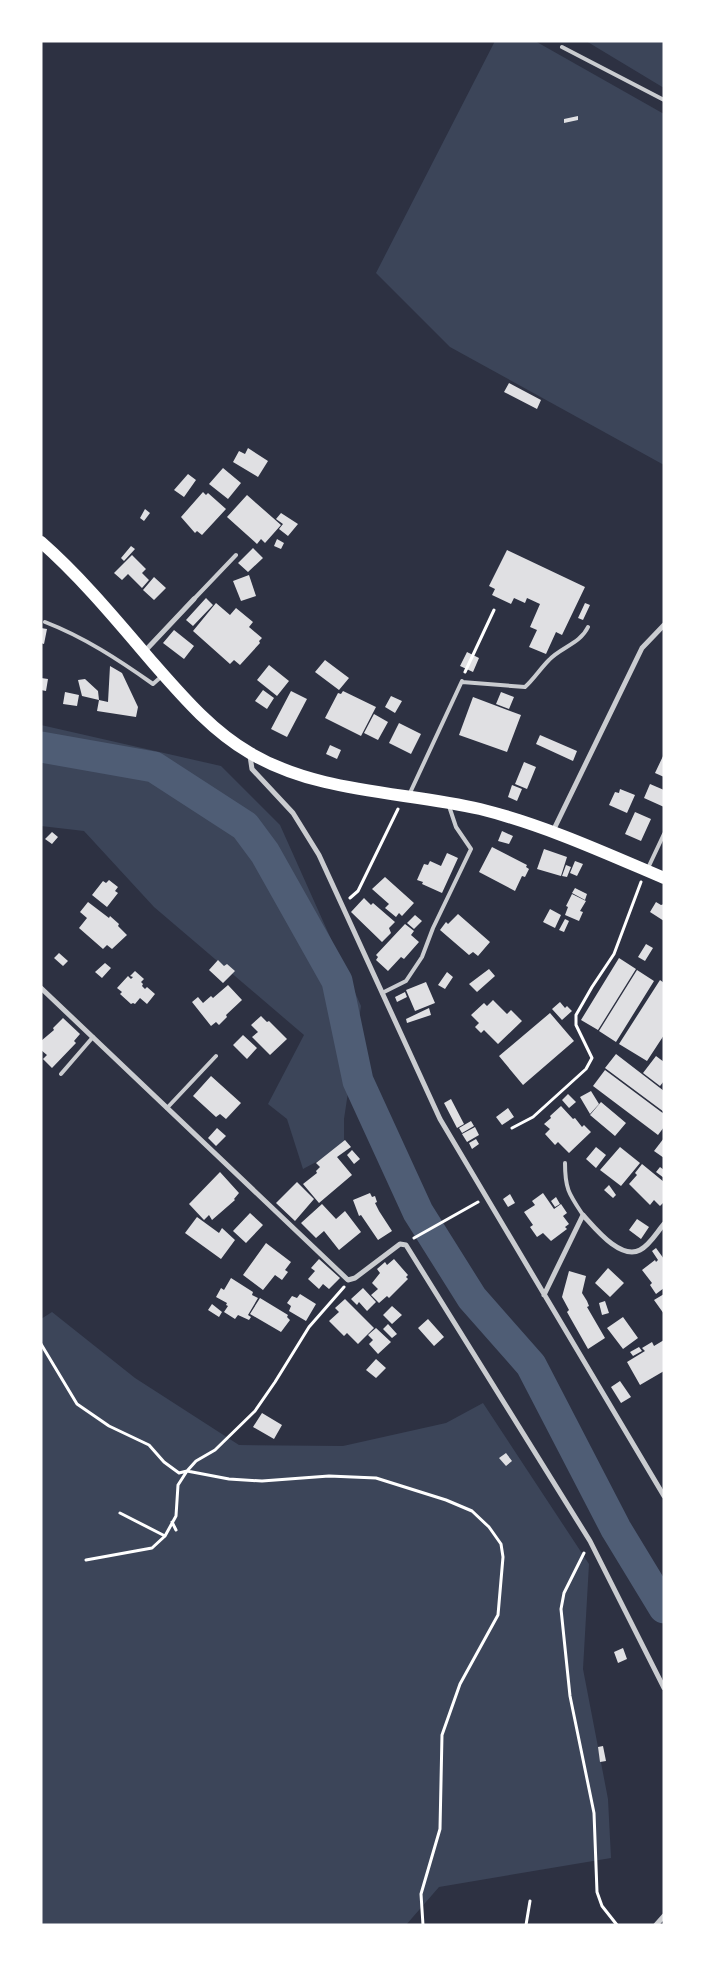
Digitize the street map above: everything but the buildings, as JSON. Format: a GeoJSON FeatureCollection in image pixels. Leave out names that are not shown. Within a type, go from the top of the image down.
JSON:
{"type":"FeatureCollection","features":[{"type":"Feature","properties":{"kind":"main road"},"geometry":{"type":"LineString","coordinates":[[41,542],[101,603],[184,699],[222,733],[250,753],[276,767],[303,777],[480,809],[553,831],[664,878]]}},
{"type":"Feature","properties":{"kind":"street"},"geometry":{"type":"LineString","coordinates":[[144,652],[194,599]]}},
{"type":"Feature","properties":{"kind":"street"},"geometry":{"type":"LineString","coordinates":[[553,831],[642,648],[664,625]]}},
{"type":"Feature","properties":{"kind":"street"},"geometry":{"type":"LineString","coordinates":[[250,753],[252,769],[293,813],[319,854],[440,1119],[664,1496]]}},
{"type":"Feature","properties":{"kind":"street"},"geometry":{"type":"LineString","coordinates":[[41,988],[348,1280],[355,1278],[400,1244],[406,1245],[590,1541],[664,1688]]}},
{"type":"Feature","properties":{"kind":"street"},"geometry":{"type":"LineString","coordinates":[[544,1295],[583,1216],[612,1245],[626,1251],[639,1251],[648,1244],[664,1224]]}},
{"type":"Feature","properties":{"kind":"street"},"geometry":{"type":"LineString","coordinates":[[656,1925],[664,1916]]}},
{"type":"Feature","properties":{"kind":"lane"},"geometry":{"type":"LineString","coordinates":[[562,47],[664,100]]}},
{"type":"Feature","properties":{"kind":"lane"},"geometry":{"type":"LineString","coordinates":[[194,599],[236,555]]}},
{"type":"Feature","properties":{"kind":"lane"},"geometry":{"type":"LineString","coordinates":[[45,622],[66,630],[114,657],[153,684],[163,675]]}},
{"type":"Feature","properties":{"kind":"lane"},"geometry":{"type":"LineString","coordinates":[[408,797],[463,681],[525,687],[549,660],[578,640],[588,627]]}},
{"type":"Feature","properties":{"kind":"lane"},"geometry":{"type":"LineString","coordinates":[[382,993],[406,981],[422,958],[433,928],[471,849],[456,827],[448,804]]}},
{"type":"Feature","properties":{"kind":"lane"},"geometry":{"type":"LineString","coordinates":[[647,870],[664,834]]}},
{"type":"Feature","properties":{"kind":"lane"},"geometry":{"type":"LineString","coordinates":[[61,1074],[93,1037]]}},
{"type":"Feature","properties":{"kind":"lane"},"geometry":{"type":"LineString","coordinates":[[167,1108],[216,1056]]}},
{"type":"Feature","properties":{"kind":"lane"},"geometry":{"type":"LineString","coordinates":[[564,1163],[565,1183],[583,1216]]}},
{"type":"Feature","properties":{"kind":"path"},"geometry":{"type":"LineString","coordinates":[[463,681],[463,676],[494,610]]}},
{"type":"Feature","properties":{"kind":"path"},"geometry":{"type":"LineString","coordinates":[[342,904],[356,893],[364,880],[390,826]]}},
{"type":"Feature","properties":{"kind":"path"},"geometry":{"type":"LineString","coordinates":[[512,1128],[533,1117],[586,1069],[592,1058],[576,1025],[576,1015],[614,954],[647,870]]}},
{"type":"Feature","properties":{"kind":"path"},"geometry":{"type":"LineString","coordinates":[[410,1241],[480,1201]]}},
{"type":"Feature","properties":{"kind":"path"},"geometry":{"type":"LineString","coordinates":[[86,1560],[152,1548],[165,1536],[176,1516],[178,1485],[187,1471],[196,1461],[215,1450],[254,1411],[275,1382],[309,1327],[346,1286],[348,1280]]}},
{"type":"Feature","properties":{"kind":"path"},"geometry":{"type":"LineString","coordinates":[[41,1344],[77,1404],[109,1426],[149,1445],[164,1462],[179,1474],[187,1471],[229,1479],[262,1481],[329,1476],[376,1478],[446,1500],[472,1512],[489,1527],[501,1544],[503,1557],[498,1615],[460,1684],[442,1735],[440,1829],[421,1894],[423,1925]]}},
{"type":"Feature","properties":{"kind":"path"},"geometry":{"type":"LineString","coordinates":[[120,1513],[165,1536]]}},
{"type":"Feature","properties":{"kind":"path"},"geometry":{"type":"LineString","coordinates":[[128,1523],[134,1521]]}},
{"type":"Feature","properties":{"kind":"path"},"geometry":{"type":"LineString","coordinates":[[172,1522],[176,1530]]}},
{"type":"Feature","properties":{"kind":"path"},"geometry":{"type":"LineString","coordinates":[[590,1541],[564,1593],[561,1609],[570,1696],[594,1813],[597,1892],[602,1906],[617,1925]]}},
{"type":"Feature","properties":{"kind":"path"},"geometry":{"type":"LineString","coordinates":[[526,1925],[530,1901]]}},
{"type":"Feature","properties":{"kind":"shaded area"},"geometry":{"type":"Polygon","coordinates":[[[495,41],[535,41],[664,114],[664,465],[450,347],[376,273],[495,41]]]}},
{"type":"Feature","properties":{"kind":"shaded area"},"geometry":{"type":"Polygon","coordinates":[[[586,41],[664,41],[664,88],[586,41]]]}},
{"type":"Feature","properties":{"kind":"shaded area"},"geometry":{"type":"Polygon","coordinates":[[[41,725],[221,766],[280,825],[361,1006],[344,1119],[344,1147],[303,1169],[287,1119],[268,1104],[304,1035],[154,907],[84,831],[41,826],[41,725]]]}},
{"type":"Feature","properties":{"kind":"shaded area"},"geometry":{"type":"Polygon","coordinates":[[[52,1312],[135,1378],[239,1445],[343,1446],[446,1423],[483,1403],[589,1564],[583,1669],[608,1799],[611,1858],[439,1887],[406,1925],[41,1925],[41,1319],[52,1312]]]}},
{"type":"Feature","properties":{"kind":"waterway"},"geometry":{"type":"LineString","coordinates":[[41,747],[154,767],[245,826],[265,853],[337,981],[358,1081],[418,1212],[472,1298],[531,1365],[616,1529],[664,1608]]}}]}
